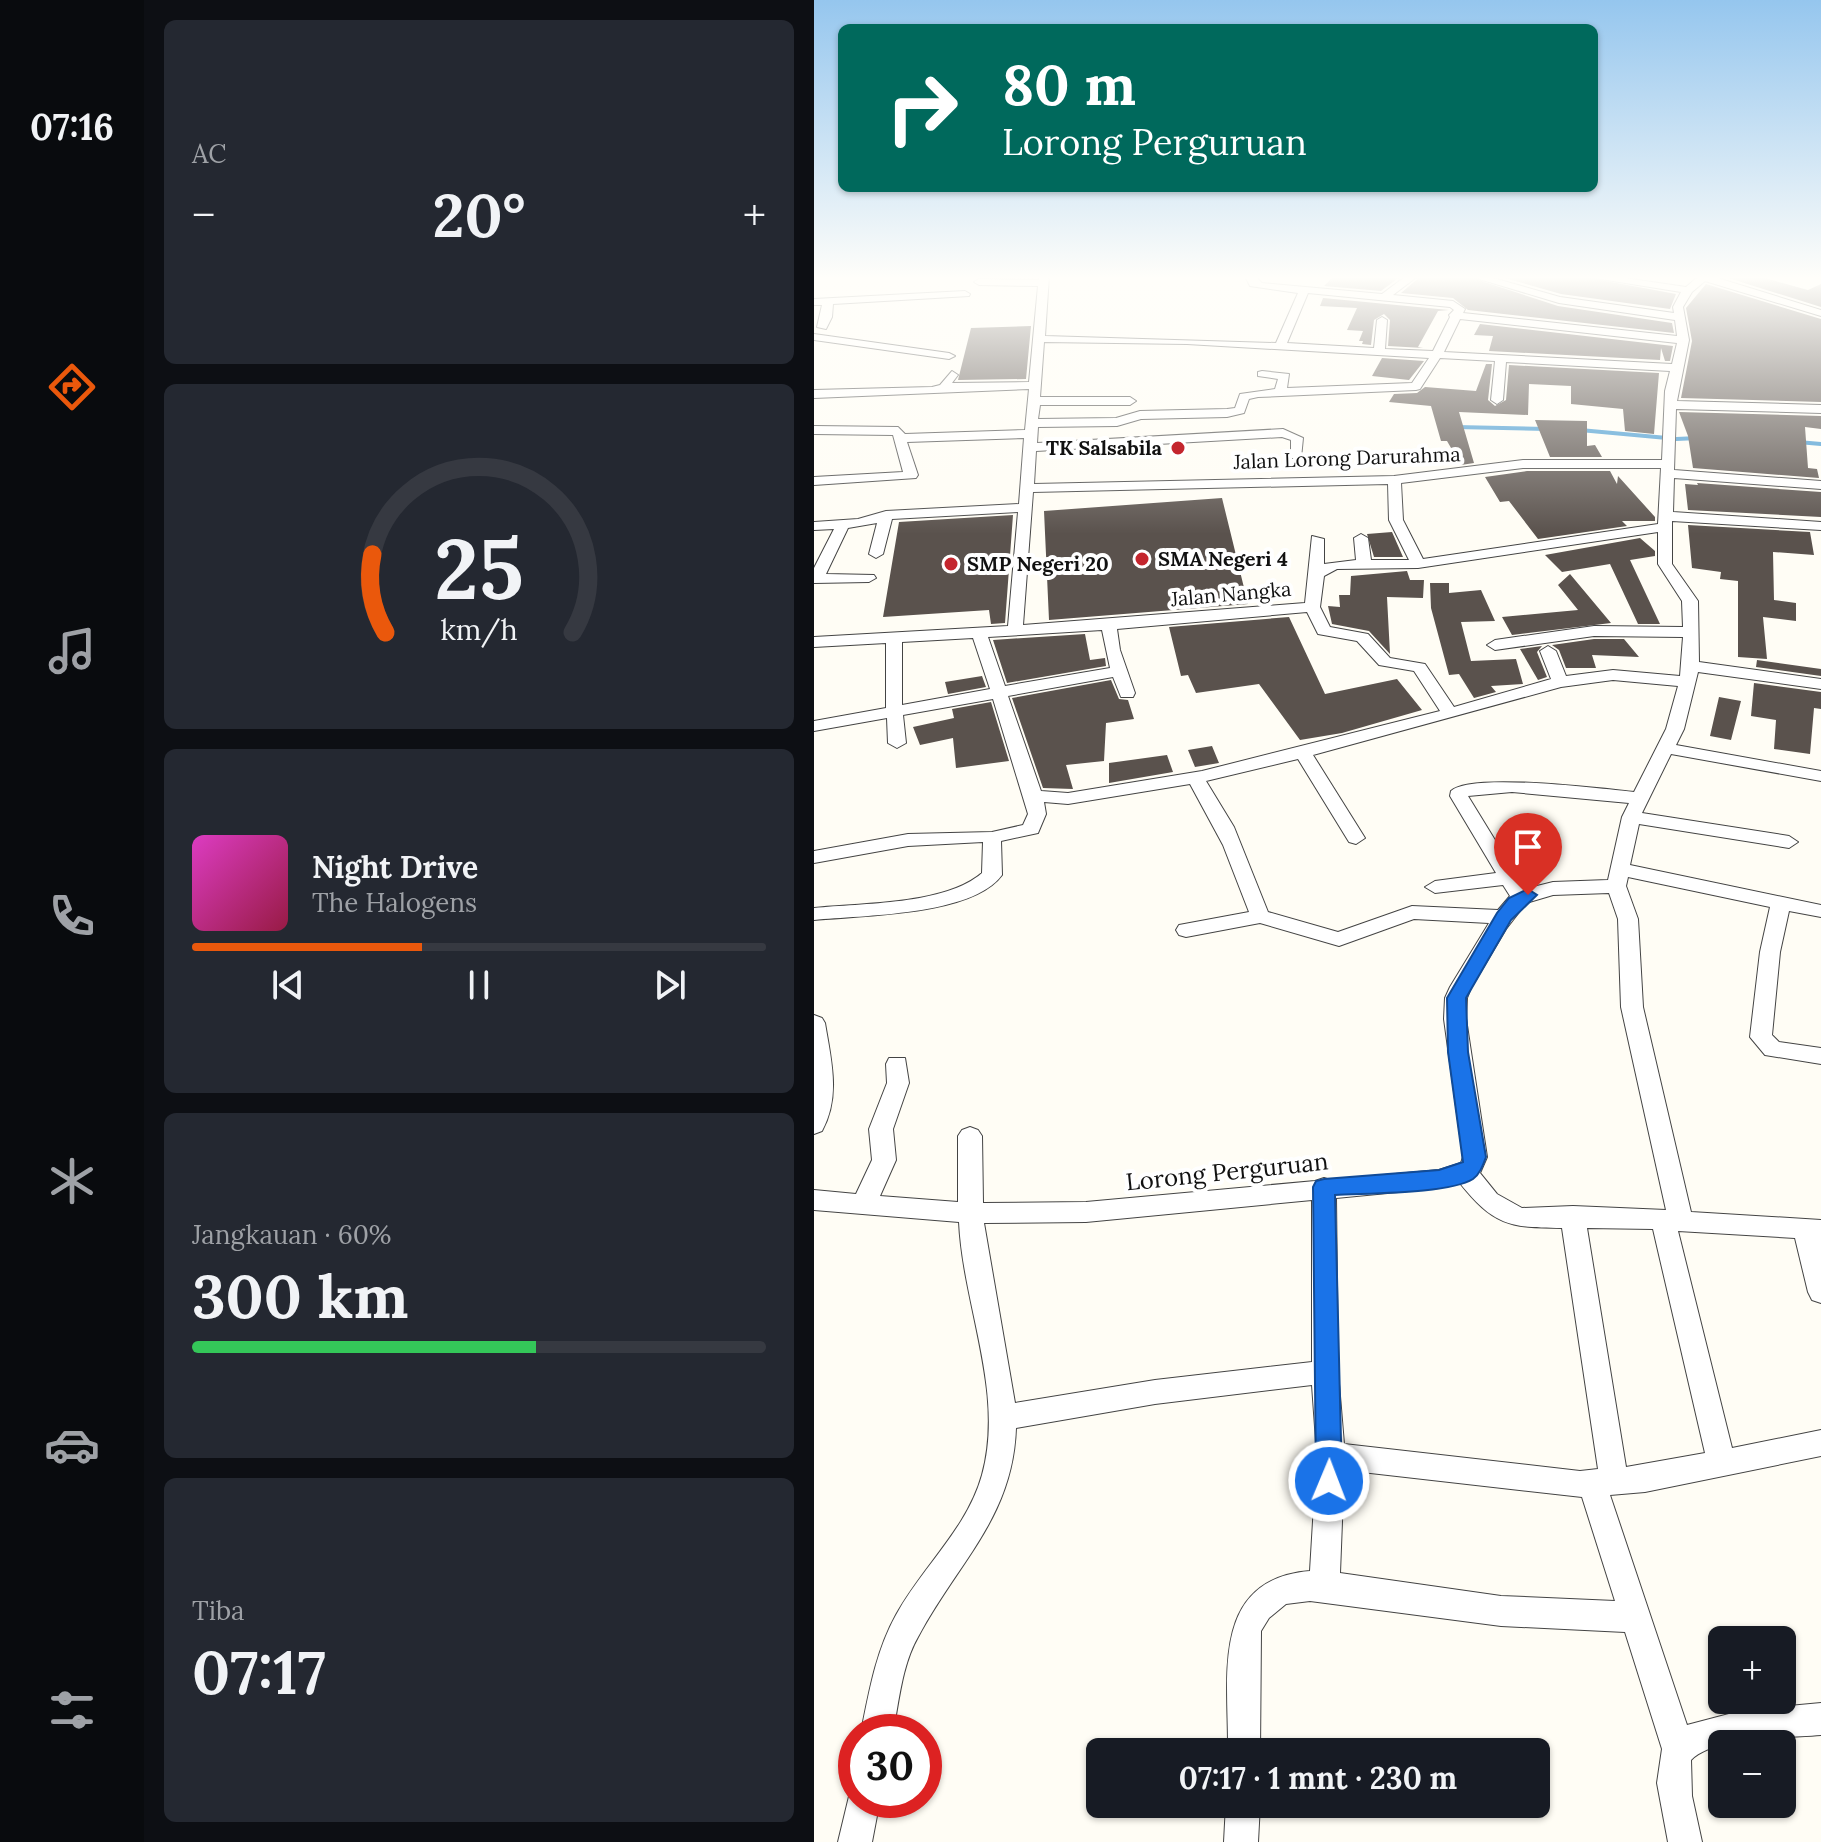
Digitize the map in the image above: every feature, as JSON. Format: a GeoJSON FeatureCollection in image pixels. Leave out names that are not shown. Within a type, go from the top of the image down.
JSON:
{"type":"FeatureCollection","features":[{"type":"Feature","properties":{"kind":"street"},"geometry":{"type":"LineString","coordinates":[[1015,631],[1038,362]]}},
{"type":"Feature","properties":{"kind":"street"},"geometry":{"type":"LineString","coordinates":[[1031,435],[1117,422],[1140,415],[1227,413],[1241,409],[1248,395],[1416,386],[1432,362]]}},
{"type":"Feature","properties":{"kind":"street"},"geometry":{"type":"LineString","coordinates":[[1497,400],[1501,362]]}},
{"type":"Feature","properties":{"kind":"street"},"geometry":{"type":"LineString","coordinates":[[1628,362],[1675,368]]}},
{"type":"Feature","properties":{"kind":"street"},"geometry":{"type":"LineString","coordinates":[[1677,362],[1665,522],[1665,564],[1689,595],[1689,674],[1675,729],[1635,807],[1618,878],[1628,919],[1632,1007],[1722,1464]]}},
{"type":"Feature","properties":{"kind":"street"},"geometry":{"type":"LineString","coordinates":[[1262,374],[1285,376],[1280,392]]}},
{"type":"Feature","properties":{"kind":"street"},"geometry":{"type":"LineString","coordinates":[[944,387],[952,375]]}},
{"type":"Feature","properties":{"kind":"street"},"geometry":{"type":"LineString","coordinates":[[814,394],[1034,385]]}},
{"type":"Feature","properties":{"kind":"street"},"geometry":{"type":"LineString","coordinates":[[1033,401],[1130,401]]}},
{"type":"Feature","properties":{"kind":"street"},"geometry":{"type":"LineString","coordinates":[[1672,405],[1821,409]]}},
{"type":"Feature","properties":{"kind":"street"},"geometry":{"type":"LineString","coordinates":[[814,430],[889,428],[898,431],[903,438],[911,475],[814,481]]}},
{"type":"Feature","properties":{"kind":"street"},"geometry":{"type":"LineString","coordinates":[[903,438],[1280,432],[1297,437],[1296,455]]}},
{"type":"Feature","properties":{"kind":"street","name":"Jalan Lorong Darurahma"},"geometry":{"type":"LineString","coordinates":[[1026,488],[1394,480],[1537,463],[1669,469],[1821,485]]}},
{"type":"Feature","properties":{"kind":"street"},"geometry":{"type":"LineString","coordinates":[[1394,480],[1396,520],[1418,564]]}},
{"type":"Feature","properties":{"kind":"street"},"geometry":{"type":"LineString","coordinates":[[814,526],[843,524],[886,515],[1023,508]]}},
{"type":"Feature","properties":{"kind":"street"},"geometry":{"type":"LineString","coordinates":[[876,554],[886,515]]}},
{"type":"Feature","properties":{"kind":"street","name":"Jalan Nangka"},"geometry":{"type":"LineString","coordinates":[[814,642],[1109,625],[1312,607],[1317,574],[1334,565],[1418,564],[1665,522],[1821,526]]}},
{"type":"Feature","properties":{"kind":"street"},"geometry":{"type":"LineString","coordinates":[[843,524],[815,579],[869,578]]}},
{"type":"Feature","properties":{"kind":"street"},"geometry":{"type":"LineString","coordinates":[[1361,538],[1364,565]]}},
{"type":"Feature","properties":{"kind":"street"},"geometry":{"type":"LineString","coordinates":[[1317,539],[1317,574]]}},
{"type":"Feature","properties":{"kind":"street"},"geometry":{"type":"LineString","coordinates":[[1312,607],[1324,631],[1362,637],[1385,662],[1419,667],[1450,713]]}},
{"type":"Feature","properties":{"kind":"street"},"geometry":{"type":"LineString","coordinates":[[1109,625],[1118,671],[1127,693]]}},
{"type":"Feature","properties":{"kind":"street"},"geometry":{"type":"LineString","coordinates":[[1495,645],[1594,631],[1691,632]]}},
{"type":"Feature","properties":{"kind":"street"},"geometry":{"type":"LineString","coordinates":[[814,857],[908,840],[990,838],[1031,829],[1037,814],[1034,796],[979,633]]}},
{"type":"Feature","properties":{"kind":"street"},"geometry":{"type":"LineString","coordinates":[[894,637],[897,743]]}},
{"type":"Feature","properties":{"kind":"street"},"geometry":{"type":"LineString","coordinates":[[1548,651],[1560,682]]}},
{"type":"Feature","properties":{"kind":"street"},"geometry":{"type":"LineString","coordinates":[[814,726],[1118,671]]}},
{"type":"Feature","properties":{"kind":"street"},"geometry":{"type":"LineString","coordinates":[[1034,796],[1052,799],[1099,795],[1195,778],[1560,682],[1613,675],[1689,674],[1821,684]]}},
{"type":"Feature","properties":{"kind":"street"},"geometry":{"type":"LineString","coordinates":[[1665,748],[1821,776]]}},
{"type":"Feature","properties":{"kind":"street"},"geometry":{"type":"LineString","coordinates":[[1301,750],[1356,838]]}},
{"type":"Feature","properties":{"kind":"street"},"geometry":{"type":"LineString","coordinates":[[1195,778],[1212,800],[1245,872],[1260,916]]}},
{"type":"Feature","properties":{"kind":"street"},"geometry":{"type":"LineString","coordinates":[[1521,898],[1459,796],[1462,790],[1512,787],[1635,807],[1789,842]]}},
{"type":"Feature","properties":{"kind":"street"},"geometry":{"type":"LineString","coordinates":[[814,914],[934,899],[972,890],[992,875],[990,838]]}},
{"type":"Feature","properties":{"kind":"street"},"geometry":{"type":"LineString","coordinates":[[1435,887],[1507,878]]}},
{"type":"Feature","properties":{"kind":"street"},"geometry":{"type":"LineString","coordinates":[[1821,911],[1781,901],[1618,878],[1547,891],[1521,898],[1504,917],[1456,998],[1458,1052],[1475,1157],[1466,1173],[1488,1201],[1510,1215],[1531,1219],[1573,1216],[1813,1229],[1821,1292]]}},
{"type":"Feature","properties":{"kind":"street"},"geometry":{"type":"LineString","coordinates":[[1781,901],[1770,952],[1761,1037],[1773,1049],[1821,1056]]}},
{"type":"Feature","properties":{"kind":"street"},"geometry":{"type":"LineString","coordinates":[[1186,930],[1260,916],[1339,939],[1412,912],[1504,917]]}},
{"type":"Feature","properties":{"kind":"street"},"geometry":{"type":"LineString","coordinates":[[814,1023],[824,1087],[814,1125]]}},
{"type":"Feature","properties":{"kind":"street"},"geometry":{"type":"LineString","coordinates":[[862,1205],[884,1162],[887,1145],[881,1129],[898,1083],[897,1064]]}},
{"type":"Feature","properties":{"kind":"street"},"geometry":{"type":"LineString","coordinates":[[880,1714],[891,1659],[907,1625],[965,1546],[983,1512],[1002,1448],[994,1344],[975,1260],[970,1213],[970,1136]]}},
{"type":"Feature","properties":{"kind":"street","name":"Lorong Perguruan"},"geometry":{"type":"LineString","coordinates":[[814,1200],[970,1213],[1086,1212],[1324,1187],[1439,1179],[1466,1173]]}},
{"type":"Feature","properties":{"kind":"street"},"geometry":{"type":"LineString","coordinates":[[1324,1187],[1325,1372],[1331,1455],[1324,1586]]}},
{"type":"Feature","properties":{"kind":"street"},"geometry":{"type":"LineString","coordinates":[[1573,1216],[1603,1482],[1636,1617],[1678,1748],[1674,1777],[1685,1842]]}},
{"type":"Feature","properties":{"kind":"street"},"geometry":{"type":"LineString","coordinates":[[1000,1418],[1155,1392],[1325,1372]]}},
{"type":"Feature","properties":{"kind":"street"},"geometry":{"type":"LineString","coordinates":[[1331,1455],[1603,1482],[1722,1464],[1821,1443]]}},
{"type":"Feature","properties":{"kind":"street"},"geometry":{"type":"LineString","coordinates":[[1244,1738],[1246,1631],[1251,1616],[1263,1601],[1287,1589],[1324,1586],[1501,1611],[1636,1617]]}},
{"type":"Feature","properties":{"kind":"street"},"geometry":{"type":"LineString","coordinates":[[1678,1748],[1686,1740],[1719,1731],[1821,1719]]}},
{"type":"Feature","properties":{"kind":"street"},"geometry":{"type":"LineString","coordinates":[[855,1842],[860,1818]]}},
{"type":"Feature","properties":{"kind":"street"},"geometry":{"type":"LineString","coordinates":[[1241,1842],[1242,1818]]}},
{"type":"Feature","properties":{"kind":"building"},"geometry":{"type":"Polygon","coordinates":[[[963,362],[1028,362],[1026,379],[958,380],[963,362]]]}},
{"type":"Feature","properties":{"kind":"building"},"geometry":{"type":"Polygon","coordinates":[[[1380,362],[1423,362],[1409,380],[1372,376],[1380,362]]]}},
{"type":"Feature","properties":{"kind":"building"},"geometry":{"type":"Polygon","coordinates":[[[1688,362],[1821,362],[1821,402],[1681,398],[1688,362]]]}},
{"type":"Feature","properties":{"kind":"building"},"geometry":{"type":"Polygon","coordinates":[[[1486,364],[1492,364],[1488,400],[1495,406],[1506,400],[1509,365],[1659,373],[1654,434],[1625,431],[1623,409],[1571,404],[1571,386],[1529,384],[1528,415],[1459,412],[1474,463],[1461,465],[1447,441],[1441,441],[1431,406],[1389,402],[1394,394],[1417,393],[1425,387],[1476,391],[1486,364]]]}},
{"type":"Feature","properties":{"kind":"building"},"geometry":{"type":"Polygon","coordinates":[[[1679,412],[1821,416],[1821,429],[1805,427],[1808,468],[1817,469],[1819,478],[1693,468],[1688,436],[1679,412]]]}},
{"type":"Feature","properties":{"kind":"building"},"geometry":{"type":"Polygon","coordinates":[[[1535,420],[1587,421],[1587,446],[1595,445],[1602,457],[1550,457],[1535,420]]]}},
{"type":"Feature","properties":{"kind":"building"},"geometry":{"type":"Polygon","coordinates":[[[1527,471],[1610,471],[1617,484],[1618,476],[1655,517],[1655,521],[1622,521],[1627,526],[1538,539],[1509,501],[1500,502],[1485,477],[1527,471]]]}},
{"type":"Feature","properties":{"kind":"building"},"geometry":{"type":"Polygon","coordinates":[[[1685,484],[1821,492],[1821,517],[1688,510],[1685,484]]]}},
{"type":"Feature","properties":{"kind":"building","name":"SMA Negeri 4"},"geometry":{"type":"Polygon","coordinates":[[[1222,498],[1248,604],[1049,620],[1044,511],[1222,498]]]}},
{"type":"Feature","properties":{"kind":"building","name":"SMP Negeri 20"},"geometry":{"type":"Polygon","coordinates":[[[1013,515],[1005,623],[991,624],[989,610],[883,617],[899,522],[1013,515]]]}},
{"type":"Feature","properties":{"kind":"building"},"geometry":{"type":"Polygon","coordinates":[[[1688,525],[1810,532],[1814,555],[1773,552],[1774,600],[1796,603],[1796,621],[1763,617],[1767,659],[1738,657],[1738,581],[1720,579],[1721,572],[1692,568],[1688,525]]]}},
{"type":"Feature","properties":{"kind":"building"},"geometry":{"type":"Polygon","coordinates":[[[1392,532],[1403,557],[1374,557],[1367,534],[1392,532]]]}},
{"type":"Feature","properties":{"kind":"building"},"geometry":{"type":"Polygon","coordinates":[[[1640,538],[1655,551],[1655,556],[1630,560],[1660,624],[1638,624],[1610,564],[1562,572],[1545,555],[1640,538]]]}},
{"type":"Feature","properties":{"kind":"building"},"geometry":{"type":"Polygon","coordinates":[[[1407,571],[1410,580],[1424,580],[1423,598],[1387,597],[1390,654],[1369,631],[1332,624],[1328,606],[1340,607],[1339,595],[1350,595],[1351,576],[1407,571]]]}},
{"type":"Feature","properties":{"kind":"building"},"geometry":{"type":"Polygon","coordinates":[[[1570,574],[1611,623],[1512,635],[1502,617],[1578,610],[1558,585],[1570,574]]]}},
{"type":"Feature","properties":{"kind":"building"},"geometry":{"type":"Polygon","coordinates":[[[1430,583],[1449,583],[1449,593],[1481,590],[1495,621],[1461,622],[1471,661],[1516,659],[1523,684],[1491,686],[1496,692],[1474,698],[1459,674],[1449,675],[1431,608],[1430,583]]]}},
{"type":"Feature","properties":{"kind":"building"},"geometry":{"type":"Polygon","coordinates":[[[1289,617],[1325,694],[1397,679],[1422,710],[1342,733],[1300,740],[1259,684],[1196,693],[1188,675],[1181,676],[1169,627],[1289,617]]]}},
{"type":"Feature","properties":{"kind":"building"},"geometry":{"type":"Polygon","coordinates":[[[1085,634],[1090,660],[1105,658],[1106,666],[1007,683],[993,640],[1085,634]]]}},
{"type":"Feature","properties":{"kind":"building"},"geometry":{"type":"Polygon","coordinates":[[[1594,639],[1624,639],[1639,657],[1592,655],[1596,668],[1566,668],[1559,650],[1552,645],[1594,639]]]}},
{"type":"Feature","properties":{"kind":"building"},"geometry":{"type":"Polygon","coordinates":[[[1542,646],[1537,652],[1547,677],[1538,680],[1520,649],[1542,646]]]}},
{"type":"Feature","properties":{"kind":"building"},"geometry":{"type":"Polygon","coordinates":[[[1757,660],[1821,669],[1821,676],[1756,667],[1757,660]]]}},
{"type":"Feature","properties":{"kind":"building"},"geometry":{"type":"Polygon","coordinates":[[[982,676],[986,687],[948,694],[945,682],[982,676]]]}},
{"type":"Feature","properties":{"kind":"building"},"geometry":{"type":"Polygon","coordinates":[[[1111,680],[1119,699],[1128,700],[1134,719],[1106,723],[1104,761],[1066,765],[1073,789],[1043,788],[1012,698],[1111,680]]]}},
{"type":"Feature","properties":{"kind":"building"},"geometry":{"type":"Polygon","coordinates":[[[1754,683],[1821,692],[1821,709],[1814,708],[1810,754],[1774,749],[1776,720],[1751,716],[1754,683]]]}},
{"type":"Feature","properties":{"kind":"building"},"geometry":{"type":"Polygon","coordinates":[[[1719,697],[1741,701],[1731,740],[1710,736],[1719,697]]]}},
{"type":"Feature","properties":{"kind":"building"},"geometry":{"type":"Polygon","coordinates":[[[991,702],[1009,761],[956,768],[953,738],[920,745],[913,727],[954,718],[952,709],[991,702]]]}},
{"type":"Feature","properties":{"kind":"building"},"geometry":{"type":"Polygon","coordinates":[[[1212,746],[1219,763],[1195,767],[1188,750],[1212,746]]]}},
{"type":"Feature","properties":{"kind":"building"},"geometry":{"type":"Polygon","coordinates":[[[1167,755],[1173,772],[1109,783],[1109,763],[1167,755]]]}},
{"type":"Feature","properties":{"kind":"waterway"},"geometry":{"type":"LineString","coordinates":[[1456,427],[1547,429]]}},
{"type":"Feature","properties":{"kind":"waterway"},"geometry":{"type":"LineString","coordinates":[[1580,430],[1667,438]]}},
{"type":"Feature","properties":{"kind":"waterway"},"geometry":{"type":"LineString","coordinates":[[1676,439],[1698,438]]}},
{"type":"Feature","properties":{"kind":"waterway"},"geometry":{"type":"LineString","coordinates":[[1798,442],[1821,444]]}},
{"type":"Feature","properties":{"kind":"place","name":"TK Salsabila"},"geometry":{"type":"Point","coordinates":[1178,448]}},
{"type":"Feature","properties":{"kind":"place","name":"SMA Negeri 4"},"geometry":{"type":"Point","coordinates":[1142,559]}},
{"type":"Feature","properties":{"kind":"place","name":"SMP Negeri 20"},"geometry":{"type":"Point","coordinates":[951,564]}},
{"type":"Feature","properties":{"kind":"route"},"geometry":{"type":"LineString","coordinates":[[1329,1481],[1331,1455],[1325,1372],[1324,1187],[1439,1179],[1466,1173],[1472,1166],[1475,1157],[1458,1052],[1456,998],[1504,917],[1515,902],[1528,895]]}}]}
